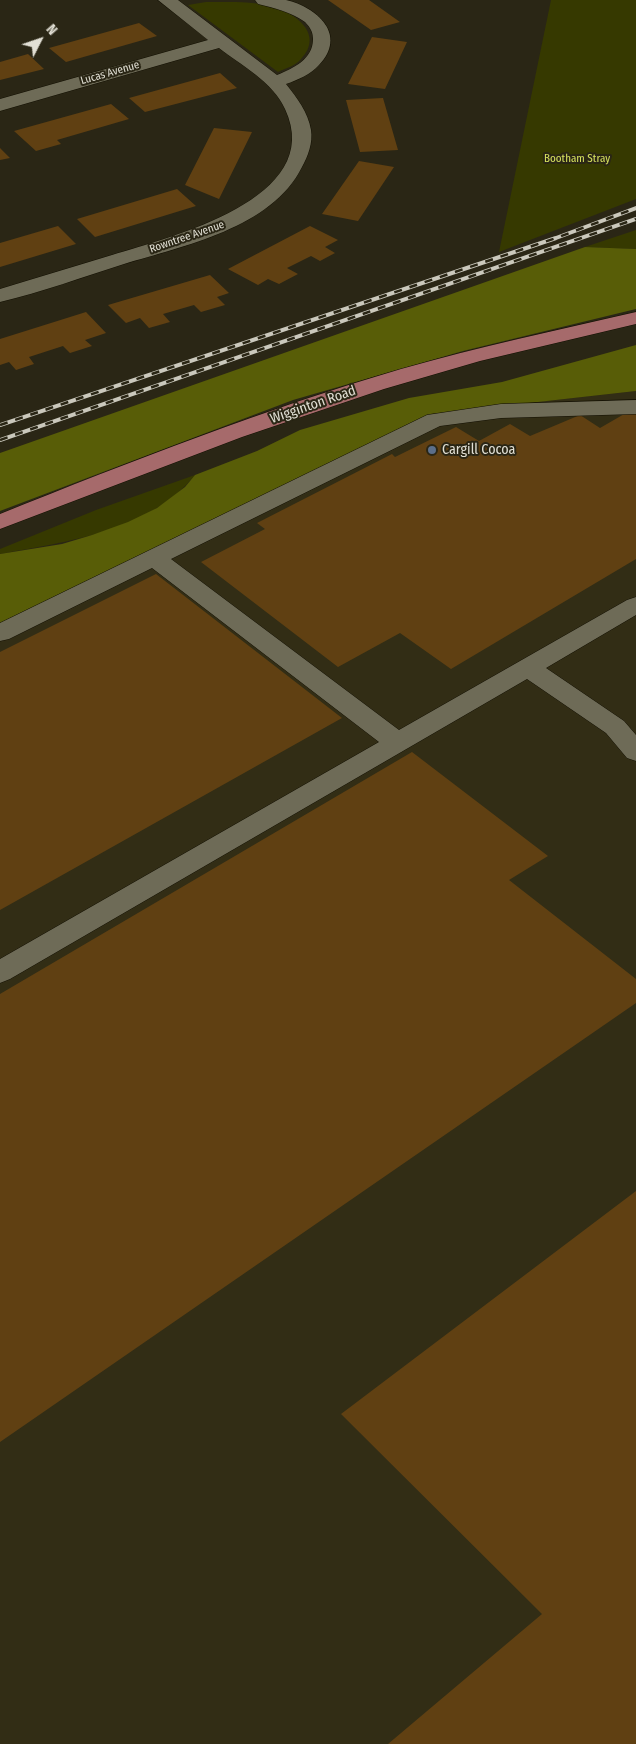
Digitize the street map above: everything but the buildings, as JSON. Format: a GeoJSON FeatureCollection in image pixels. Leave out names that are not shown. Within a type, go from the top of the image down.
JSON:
{"type":"FeatureCollection","features":[{"type":"Feature","properties":{"kind":"main road","name":"Wigginton Road"},"geometry":{"type":"LineString","coordinates":[[0,522],[238,430],[377,383],[519,345],[636,318]]}},
{"type":"Feature","properties":{"kind":"street"},"geometry":{"type":"LineString","coordinates":[[264,0],[296,10],[308,17],[318,26],[323,38],[318,56],[308,66],[275,82]]}},
{"type":"Feature","properties":{"kind":"street","name":"Rowntree Avenue"},"geometry":{"type":"LineString","coordinates":[[0,296],[204,233],[234,221],[254,208],[273,192],[287,176],[296,161],[301,147],[303,130],[294,104],[275,82],[220,42],[174,1]]}},
{"type":"Feature","properties":{"kind":"street","name":"Lucas Avenue"},"geometry":{"type":"LineString","coordinates":[[0,105],[220,42]]}},
{"type":"Feature","properties":{"kind":"street"},"geometry":{"type":"LineString","coordinates":[[0,633],[435,420],[501,411],[636,407]]}},
{"type":"Feature","properties":{"kind":"street"},"geometry":{"type":"LineString","coordinates":[[154,558],[398,743]]}},
{"type":"Feature","properties":{"kind":"street"},"geometry":{"type":"LineString","coordinates":[[0,972],[529,668],[636,604]]}},
{"type":"Feature","properties":{"kind":"street"},"geometry":{"type":"LineString","coordinates":[[529,668],[615,727],[636,752]]}},
{"type":"Feature","properties":{"kind":"shaded area"},"geometry":{"type":"Polygon","coordinates":[[[585,247],[636,249],[636,309],[463,351],[293,400],[0,511],[0,453],[585,247]]]}},
{"type":"Feature","properties":{"kind":"shaded area"},"geometry":{"type":"Polygon","coordinates":[[[636,345],[636,391],[431,414],[0,628],[0,554],[62,544],[128,522],[157,508],[185,487],[195,475],[257,451],[300,430],[409,398],[502,382],[636,345]]]}},
{"type":"Feature","properties":{"kind":"shaded area"},"geometry":{"type":"Polygon","coordinates":[[[636,391],[636,1744],[0,1744],[0,628],[431,414],[636,391]]]}},
{"type":"Feature","properties":{"kind":"green space","name":"Bootham Stray"},"geometry":{"type":"Polygon","coordinates":[[[551,0],[636,0],[636,199],[499,252],[551,0]]]}},
{"type":"Feature","properties":{"kind":"green space"},"geometry":{"type":"Polygon","coordinates":[[[206,2],[267,5],[286,12],[303,24],[308,32],[310,40],[308,49],[296,63],[278,72],[188,5],[206,2]]]}},
{"type":"Feature","properties":{"kind":"green space"},"geometry":{"type":"Polygon","coordinates":[[[636,230],[636,249],[585,247],[636,230]]]}},
{"type":"Feature","properties":{"kind":"green space"},"geometry":{"type":"Polygon","coordinates":[[[195,475],[176,494],[155,509],[131,521],[79,538],[0,554],[0,549],[96,510],[195,475]]]}},
{"type":"Feature","properties":{"kind":"railway"},"geometry":{"type":"LineString","coordinates":[[0,425],[556,238],[636,208]]}},
{"type":"Feature","properties":{"kind":"railway"},"geometry":{"type":"LineString","coordinates":[[0,440],[636,219]]}},
{"type":"Feature","properties":{"kind":"place","name":"Cargill Cocoa"},"geometry":{"type":"Point","coordinates":[432,450]}}]}
